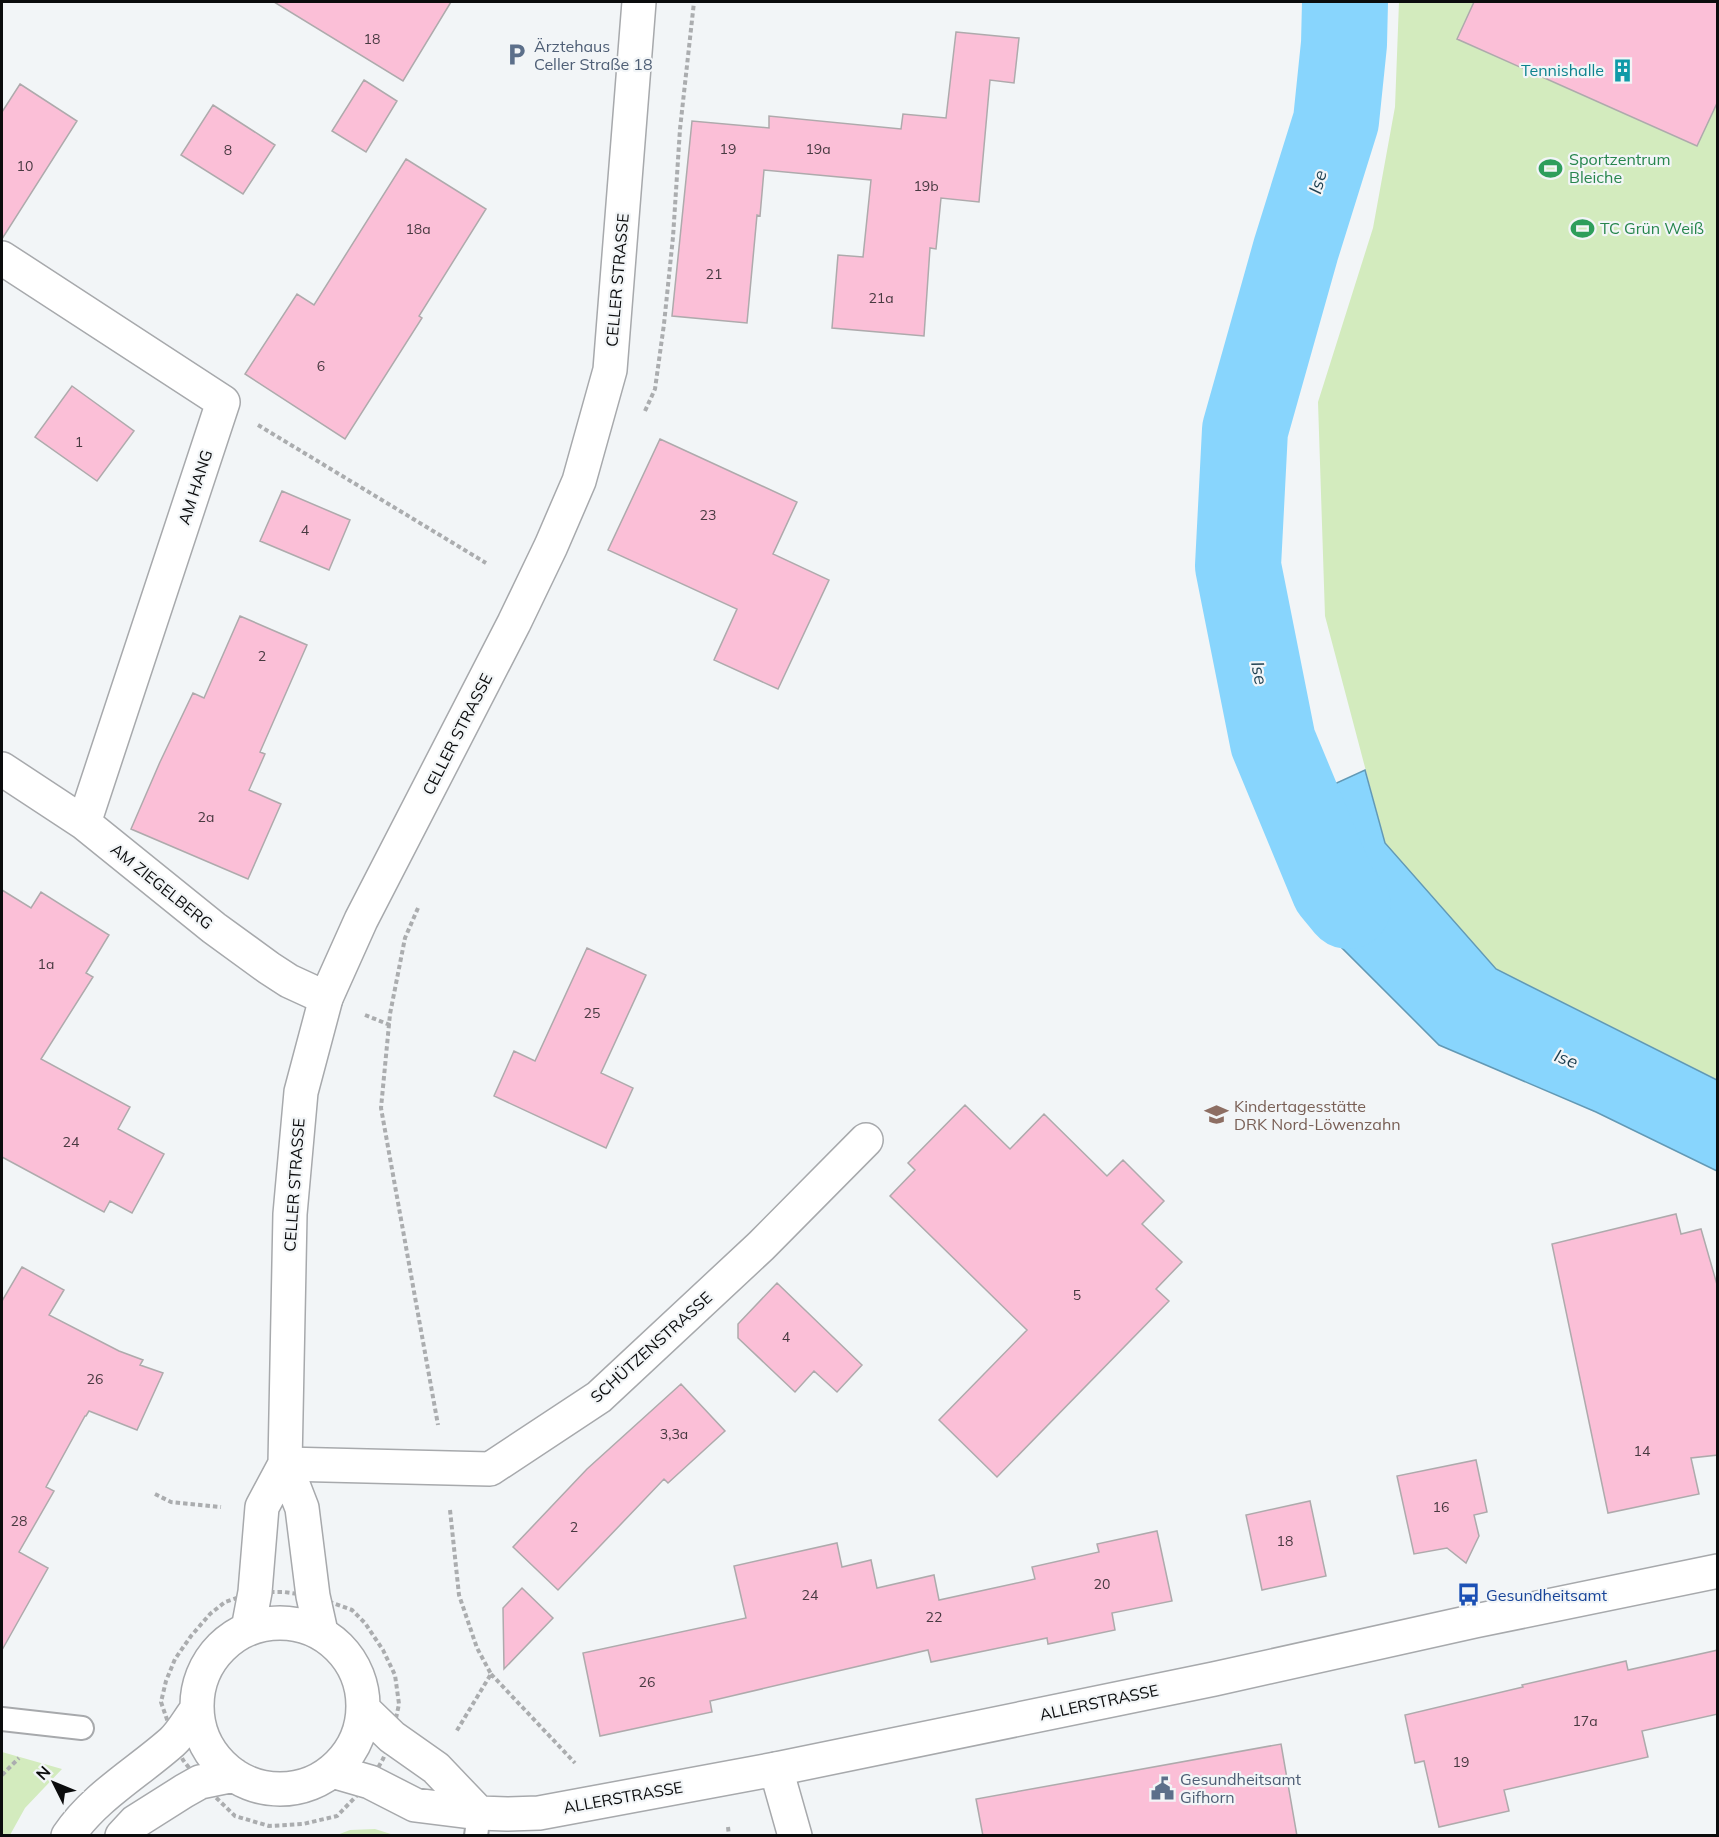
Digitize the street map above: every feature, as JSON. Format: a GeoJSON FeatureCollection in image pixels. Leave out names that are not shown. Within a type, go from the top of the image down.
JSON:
{"type":"FeatureCollection","features":[{"type":"Feature","properties":{"kind":"street","name":"CELLER STRASSE"},"geometry":{"type":"LineString","coordinates":[[321,1632],[313,1596],[302,1508],[285,1464],[290,1215],[301,1092],[326,998],[361,920],[514,623],[579,481],[610,370],[639,2]]}},
{"type":"Feature","properties":{"kind":"street"},"geometry":{"type":"LineString","coordinates":[[2,258],[223,402]]}},
{"type":"Feature","properties":{"kind":"street","name":"AM HANG"},"geometry":{"type":"LineString","coordinates":[[84,823],[223,402]]}},
{"type":"Feature","properties":{"kind":"street","name":"AM ZIEGELBERG"},"geometry":{"type":"LineString","coordinates":[[2,769],[84,823],[232,941],[289,981],[326,998]]}},
{"type":"Feature","properties":{"kind":"street","name":"SCHÜTZENSTRASSE"},"geometry":{"type":"LineString","coordinates":[[285,1464],[490,1469],[599,1397],[761,1246],[866,1140]]}},
{"type":"Feature","properties":{"kind":"street","name":"CELLER STRASSE"},"geometry":{"type":"LineString","coordinates":[[248,1629],[255,1592],[262,1507],[285,1464]]}},
{"type":"Feature","properties":{"kind":"street","name":"ALLERSTRASSE"},"geometry":{"type":"LineString","coordinates":[[332,1771],[370,1782],[415,1805],[477,1824],[507,1814],[538,1813],[776,1769],[1718,1571]]}},
{"type":"Feature","properties":{"kind":"street"},"geometry":{"type":"LineString","coordinates":[[277,1622],[296,1624],[321,1632],[336,1643],[351,1661],[360,1681],[363,1710],[358,1735],[346,1757],[332,1771],[316,1781],[297,1787],[278,1789],[259,1786],[234,1775],[209,1750],[200,1731],[197,1709],[199,1686],[216,1652],[231,1638],[263,1624],[277,1622]]}},
{"type":"Feature","properties":{"kind":"street"},"geometry":{"type":"LineString","coordinates":[[68,1836],[111,1790],[174,1740],[197,1709]]}},
{"type":"Feature","properties":{"kind":"street"},"geometry":{"type":"LineString","coordinates":[[363,1710],[392,1737],[436,1768],[477,1824]]}},
{"type":"Feature","properties":{"kind":"street"},"geometry":{"type":"LineString","coordinates":[[776,1769],[795,1836]]}},
{"type":"Feature","properties":{"kind":"street"},"geometry":{"type":"LineString","coordinates":[[122,1836],[135,1822],[200,1782],[234,1775]]}},
{"type":"Feature","properties":{"kind":"lane"},"geometry":{"type":"LineString","coordinates":[[2,1719],[82,1728]]}},
{"type":"Feature","properties":{"kind":"path"},"geometry":{"type":"LineString","coordinates":[[641,419],[655,389],[664,324],[673,237],[680,129],[694,2]]}},
{"type":"Feature","properties":{"kind":"path"},"geometry":{"type":"LineString","coordinates":[[223,402],[486,563]]}},
{"type":"Feature","properties":{"kind":"path"},"geometry":{"type":"LineString","coordinates":[[419,905],[405,938],[390,1014],[381,1107],[446,1468],[459,1595],[477,1648],[491,1674],[575,1764]]}},
{"type":"Feature","properties":{"kind":"path"},"geometry":{"type":"LineString","coordinates":[[155,1494],[171,1502],[222,1507]]}},
{"type":"Feature","properties":{"kind":"path"},"geometry":{"type":"LineString","coordinates":[[161,1702],[175,1659],[210,1614],[225,1602]]}},
{"type":"Feature","properties":{"kind":"path"},"geometry":{"type":"LineString","coordinates":[[352,1610],[365,1623],[383,1650],[395,1675],[399,1704]]}},
{"type":"Feature","properties":{"kind":"path"},"geometry":{"type":"LineString","coordinates":[[455,1734],[491,1674]]}},
{"type":"Feature","properties":{"kind":"path"},"geometry":{"type":"LineString","coordinates":[[235,1816],[269,1826],[303,1824],[337,1816]]}},
{"type":"Feature","properties":{"kind":"path"},"geometry":{"type":"LineString","coordinates":[[728,1827],[729,1836]]}},
{"type":"Feature","properties":{"kind":"green space"},"geometry":{"type":"Polygon","coordinates":[[[1399,2],[1717,2],[1717,1080],[1496,969],[1385,843],[1325,616],[1318,402],[1373,228],[1395,107],[1399,2]]]}},
{"type":"Feature","properties":{"kind":"green space"},"geometry":{"type":"Polygon","coordinates":[[[2,1752],[62,1769],[25,1808],[10,1835],[2,1835],[2,1752]]]}},
{"type":"Feature","properties":{"kind":"green space"},"geometry":{"type":"Polygon","coordinates":[[[375,1829],[394,1835],[337,1835],[350,1830],[375,1829]]]}},
{"type":"Feature","properties":{"kind":"water"},"geometry":{"type":"Polygon","coordinates":[[[1365,770],[1385,843],[1496,969],[1717,1080],[1717,1171],[1596,1112],[1439,1045],[1324,930],[1282,808],[1365,770]]]}},
{"type":"Feature","properties":{"kind":"building"},"geometry":{"type":"Polygon","coordinates":[[[274,2],[451,2],[403,81],[274,2]]]}},
{"type":"Feature","properties":{"kind":"building","name":"Tennishalle"},"geometry":{"type":"Polygon","coordinates":[[[1474,2],[1718,2],[1718,101],[1697,146],[1457,39],[1474,2]]]}},
{"type":"Feature","properties":{"kind":"building"},"geometry":{"type":"Polygon","coordinates":[[[956,32],[1019,38],[1014,83],[990,80],[979,202],[941,198],[936,249],[930,248],[924,336],[832,328],[838,255],[863,257],[871,180],[764,170],[760,216],[757,215],[747,323],[672,316],[692,121],[769,128],[769,116],[901,129],[903,114],[946,118],[956,32]]]}},
{"type":"Feature","properties":{"kind":"building"},"geometry":{"type":"Polygon","coordinates":[[[364,80],[397,101],[366,152],[332,131],[364,80]]]}},
{"type":"Feature","properties":{"kind":"building"},"geometry":{"type":"Polygon","coordinates":[[[20,84],[77,121],[2,239],[2,112],[20,84]]]}},
{"type":"Feature","properties":{"kind":"building"},"geometry":{"type":"Polygon","coordinates":[[[213,105],[275,145],[243,194],[181,155],[213,105]]]}},
{"type":"Feature","properties":{"kind":"building"},"geometry":{"type":"Polygon","coordinates":[[[406,159],[486,209],[419,316],[422,318],[345,439],[245,374],[297,294],[314,305],[406,159]]]}},
{"type":"Feature","properties":{"kind":"building"},"geometry":{"type":"Polygon","coordinates":[[[72,386],[134,431],[97,481],[35,437],[72,386]]]}},
{"type":"Feature","properties":{"kind":"building"},"geometry":{"type":"Polygon","coordinates":[[[660,439],[797,502],[773,554],[829,580],[778,689],[714,660],[737,609],[608,550],[660,439]]]}},
{"type":"Feature","properties":{"kind":"building"},"geometry":{"type":"Polygon","coordinates":[[[282,491],[350,520],[329,570],[260,541],[282,491]]]}},
{"type":"Feature","properties":{"kind":"building"},"geometry":{"type":"Polygon","coordinates":[[[240,616],[307,645],[260,752],[265,754],[249,790],[281,804],[248,879],[131,829],[193,693],[204,698],[240,616]]]}},
{"type":"Feature","properties":{"kind":"building"},"geometry":{"type":"Polygon","coordinates":[[[2,890],[31,908],[41,892],[109,935],[86,973],[93,977],[41,1059],[130,1107],[118,1129],[164,1154],[132,1213],[110,1201],[104,1212],[2,1157],[2,890]]]}},
{"type":"Feature","properties":{"kind":"building"},"geometry":{"type":"Polygon","coordinates":[[[587,948],[646,975],[601,1073],[633,1088],[606,1148],[494,1096],[514,1051],[535,1061],[587,948]]]}},
{"type":"Feature","properties":{"kind":"building"},"geometry":{"type":"Polygon","coordinates":[[[965,1105],[1010,1149],[1044,1114],[1107,1176],[1123,1160],[1164,1201],[1142,1224],[1182,1262],[1156,1289],[1169,1301],[997,1477],[939,1420],[1027,1330],[890,1196],[915,1170],[908,1163],[965,1105]]]}},
{"type":"Feature","properties":{"kind":"building"},"geometry":{"type":"Polygon","coordinates":[[[1676,1214],[1681,1234],[1701,1229],[1718,1288],[1718,1455],[1691,1458],[1699,1494],[1608,1513],[1552,1244],[1676,1214]]]}},
{"type":"Feature","properties":{"kind":"building"},"geometry":{"type":"Polygon","coordinates":[[[22,1267],[64,1290],[49,1315],[119,1351],[143,1360],[140,1365],[163,1373],[137,1430],[89,1411],[85,1416],[46,1487],[54,1491],[19,1552],[48,1568],[2,1650],[2,1301],[22,1267]]]}},
{"type":"Feature","properties":{"kind":"building"},"geometry":{"type":"Polygon","coordinates":[[[777,1283],[862,1365],[837,1392],[814,1371],[795,1392],[738,1338],[738,1324],[777,1283]]]}},
{"type":"Feature","properties":{"kind":"building"},"geometry":{"type":"Polygon","coordinates":[[[681,1384],[725,1431],[668,1483],[664,1479],[558,1590],[513,1547],[587,1469],[681,1384]]]}},
{"type":"Feature","properties":{"kind":"building"},"geometry":{"type":"Polygon","coordinates":[[[1476,1460],[1487,1512],[1474,1515],[1479,1536],[1466,1563],[1447,1548],[1414,1554],[1397,1476],[1476,1460]]]}},
{"type":"Feature","properties":{"kind":"building"},"geometry":{"type":"Polygon","coordinates":[[[1310,1501],[1326,1576],[1262,1590],[1246,1515],[1310,1501]]]}},
{"type":"Feature","properties":{"kind":"building"},"geometry":{"type":"Polygon","coordinates":[[[1157,1531],[1172,1601],[1112,1613],[1115,1630],[1048,1644],[1047,1638],[931,1662],[928,1650],[710,1701],[712,1712],[600,1736],[583,1653],[746,1618],[734,1566],[837,1543],[842,1567],[871,1560],[877,1588],[934,1575],[939,1600],[1035,1579],[1032,1567],[1099,1552],[1097,1544],[1157,1531]]]}},
{"type":"Feature","properties":{"kind":"building"},"geometry":{"type":"Polygon","coordinates":[[[522,1588],[553,1618],[504,1669],[503,1608],[522,1588]]]}},
{"type":"Feature","properties":{"kind":"building"},"geometry":{"type":"Polygon","coordinates":[[[1718,1650],[1718,1714],[1642,1731],[1648,1757],[1504,1790],[1509,1811],[1439,1827],[1424,1761],[1415,1763],[1405,1715],[1626,1661],[1628,1670],[1718,1650]]]}},
{"type":"Feature","properties":{"kind":"building","name":"Gesundheitsamt Gifhorn"},"geometry":{"type":"Polygon","coordinates":[[[1281,1744],[1297,1836],[983,1836],[976,1799],[1281,1744]]]}},
{"type":"Feature","properties":{"kind":"waterway","name":"Ise"},"geometry":{"type":"LineString","coordinates":[[1345,2],[1344,44],[1336,121],[1296,249],[1245,430],[1238,566],[1273,742],[1334,889],[1348,906]]}},
{"type":"Feature","properties":{"kind":"place","name":"Ärztehaus Celler Straße 18"},"geometry":{"type":"Point","coordinates":[516,55]}},
{"type":"Feature","properties":{"kind":"place","name":"Tennishalle"},"geometry":{"type":"Point","coordinates":[1622,70]}},
{"type":"Feature","properties":{"kind":"place","name":"Sportzentrum Bleiche"},"geometry":{"type":"Point","coordinates":[1551,168]}},
{"type":"Feature","properties":{"kind":"place","name":"TC Grün Weiß"},"geometry":{"type":"Point","coordinates":[1582,228]}},
{"type":"Feature","properties":{"kind":"place","name":"Kindertagesstätte DRK Nord-Löwenzahn"},"geometry":{"type":"Point","coordinates":[1216,1115]}},
{"type":"Feature","properties":{"kind":"place","name":"Gesundheitsamt"},"geometry":{"type":"Point","coordinates":[1468,1595]}},
{"type":"Feature","properties":{"kind":"place","name":"Gesundheitsamt Gifhorn"},"geometry":{"type":"Point","coordinates":[1162,1788]}}]}
